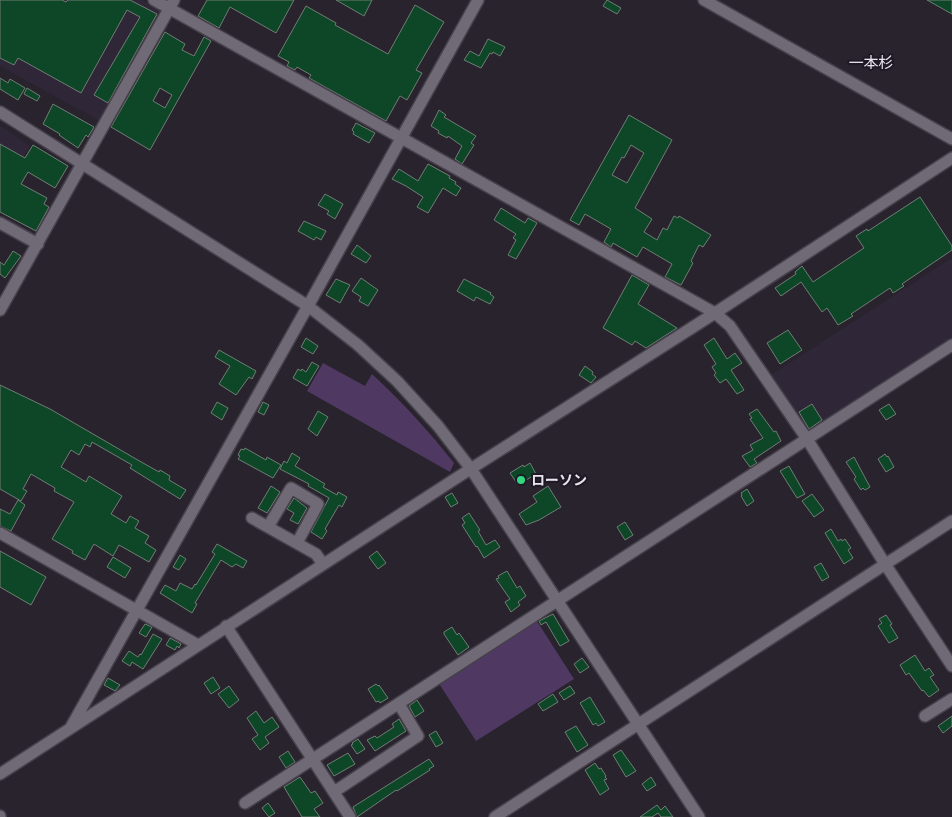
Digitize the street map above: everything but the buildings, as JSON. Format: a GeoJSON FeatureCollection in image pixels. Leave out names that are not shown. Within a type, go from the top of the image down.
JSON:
{"type":"FeatureCollection","features":[{"type":"Feature","properties":{"kind":"street"},"geometry":{"type":"LineString","coordinates":[[154,0],[172,4],[401,139],[715,313],[730,326],[807,439],[952,666]]}},
{"type":"Feature","properties":{"kind":"street"},"geometry":{"type":"LineString","coordinates":[[69,730],[138,610],[478,0]]}},
{"type":"Feature","properties":{"kind":"street"},"geometry":{"type":"LineString","coordinates":[[704,0],[952,139]]}},
{"type":"Feature","properties":{"kind":"street"},"geometry":{"type":"LineString","coordinates":[[0,310],[172,4]]}},
{"type":"Feature","properties":{"kind":"street"},"geometry":{"type":"LineString","coordinates":[[0,112],[308,306],[358,345],[397,381],[438,426],[471,469],[699,817]]}},
{"type":"Feature","properties":{"kind":"street"},"geometry":{"type":"LineString","coordinates":[[0,774],[198,644],[715,313],[952,158]]}},
{"type":"Feature","properties":{"kind":"street"},"geometry":{"type":"LineString","coordinates":[[0,223],[38,244]]}},
{"type":"Feature","properties":{"kind":"street"},"geometry":{"type":"LineString","coordinates":[[245,803],[952,345]]}},
{"type":"Feature","properties":{"kind":"street"},"geometry":{"type":"LineString","coordinates":[[268,526],[291,488],[318,504],[297,543]]}},
{"type":"Feature","properties":{"kind":"street"},"geometry":{"type":"LineString","coordinates":[[252,518],[316,554],[322,564]]}},
{"type":"Feature","properties":{"kind":"street"},"geometry":{"type":"LineString","coordinates":[[495,817],[952,521]]}},
{"type":"Feature","properties":{"kind":"street"},"geometry":{"type":"LineString","coordinates":[[0,533],[198,644]]}},
{"type":"Feature","properties":{"kind":"street"},"geometry":{"type":"LineString","coordinates":[[226,626],[350,817]]}},
{"type":"Feature","properties":{"kind":"street"},"geometry":{"type":"LineString","coordinates":[[925,716],[952,698]]}},
{"type":"Feature","properties":{"kind":"street"},"geometry":{"type":"LineString","coordinates":[[334,792],[418,736],[399,704]]}},
{"type":"Feature","properties":{"kind":"shaded area"},"geometry":{"type":"Polygon","coordinates":[[[0,0],[143,0],[162,11],[100,121],[0,66],[0,0]]]}},
{"type":"Feature","properties":{"kind":"shaded area"},"geometry":{"type":"Polygon","coordinates":[[[0,126],[30,146],[0,200],[0,126]]]}},
{"type":"Feature","properties":{"kind":"shaded area"},"geometry":{"type":"Polygon","coordinates":[[[952,258],[952,340],[808,433],[771,375],[952,258]]]}},
{"type":"Feature","properties":{"kind":"shaded area"},"geometry":{"type":"Polygon","coordinates":[[[323,363],[365,386],[372,374],[415,417],[454,463],[450,472],[307,391],[323,363]]]}},
{"type":"Feature","properties":{"kind":"shaded area"},"geometry":{"type":"Polygon","coordinates":[[[535,618],[574,679],[476,741],[438,682],[535,618]]]}},
{"type":"Feature","properties":{"kind":"place","name":"ローソン"},"geometry":{"type":"Point","coordinates":[521,480]}},
{"type":"Feature","properties":{"kind":"district","name":"一本杉"},"geometry":{"type":"Point","coordinates":[871,62]}}]}
